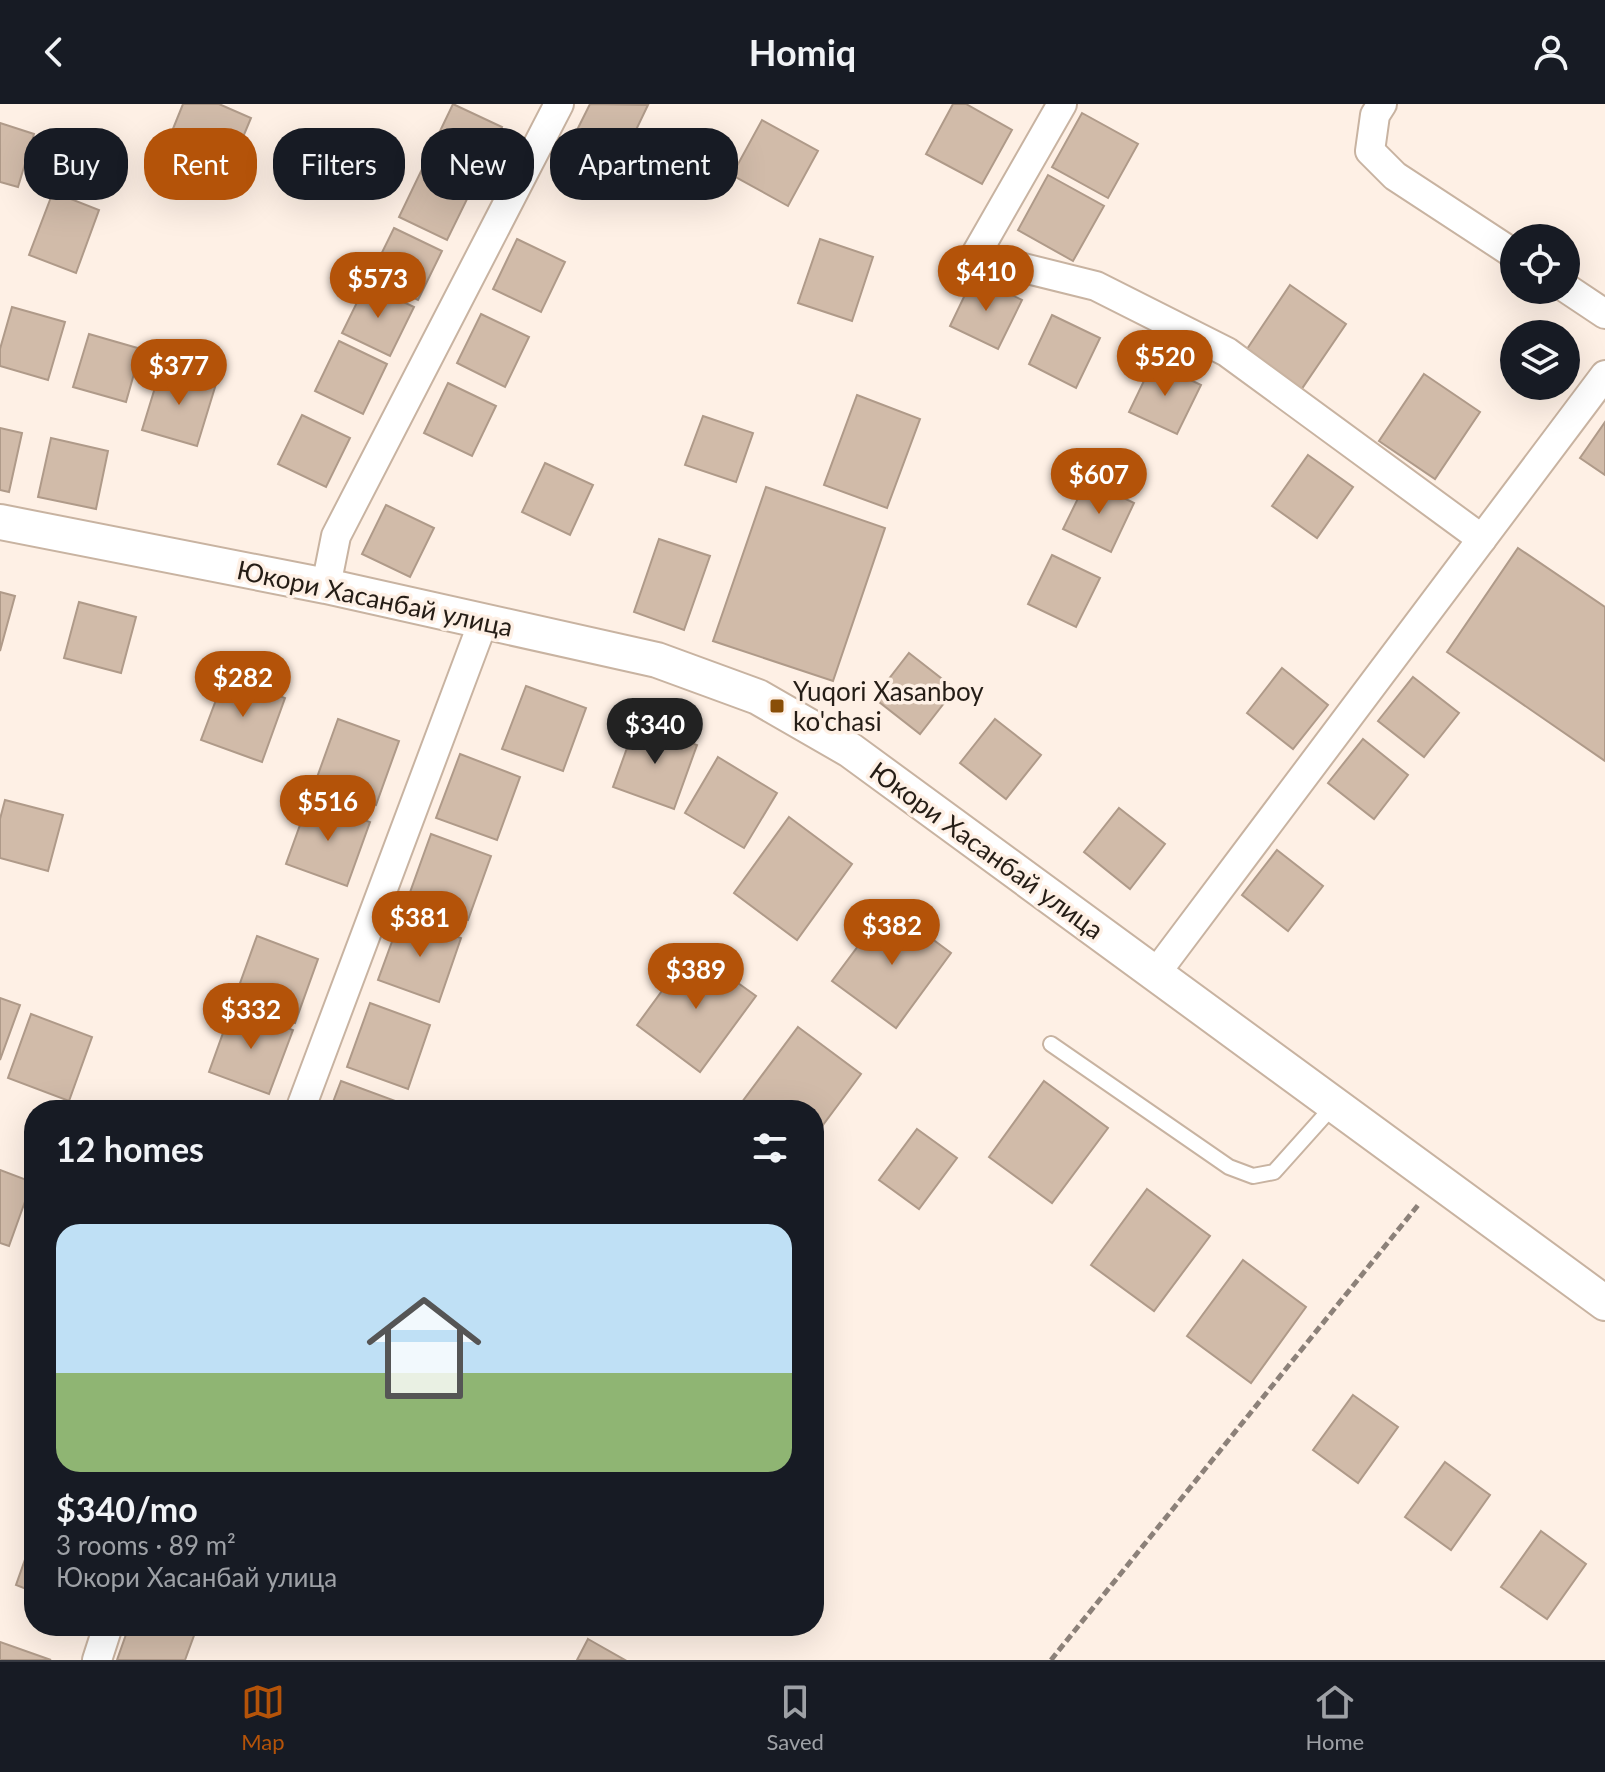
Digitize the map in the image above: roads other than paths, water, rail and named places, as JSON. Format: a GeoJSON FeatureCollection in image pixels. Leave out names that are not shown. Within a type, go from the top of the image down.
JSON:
{"type":"FeatureCollection","features":[{"type":"Feature","properties":{"kind":"street"},"geometry":{"type":"LineString","coordinates":[[326,586],[336,536],[559,104]]}},
{"type":"Feature","properties":{"kind":"street"},"geometry":{"type":"LineString","coordinates":[[1062,104],[975,256],[1096,286],[1227,352],[1482,539]]}},
{"type":"Feature","properties":{"kind":"street"},"geometry":{"type":"LineString","coordinates":[[1382,104],[1375,115],[1370,151],[1395,176],[1500,245]]}},
{"type":"Feature","properties":{"kind":"street"},"geometry":{"type":"LineString","coordinates":[[1580,297],[1605,314]]}},
{"type":"Feature","properties":{"kind":"street"},"geometry":{"type":"LineString","coordinates":[[1156,973],[1605,375]]}},
{"type":"Feature","properties":{"kind":"street","name":"Юкори Хасанбай улица"},"geometry":{"type":"LineString","coordinates":[[0,522],[326,586],[657,660],[699,673],[768,702],[850,750],[1605,1303]]}},
{"type":"Feature","properties":{"kind":"street"},"geometry":{"type":"LineString","coordinates":[[304,1100],[483,622]]}},
{"type":"Feature","properties":{"kind":"street"},"geometry":{"type":"LineString","coordinates":[[97,1660],[105,1636]]}},
{"type":"Feature","properties":{"kind":"lane"},"geometry":{"type":"LineString","coordinates":[[1051,1044],[1229,1167],[1253,1176],[1274,1172],[1334,1105]]}},
{"type":"Feature","properties":{"kind":"place","name":"Yuqori Xasanboy ko'chasi"},"geometry":{"type":"Point","coordinates":[777,706]}}]}
